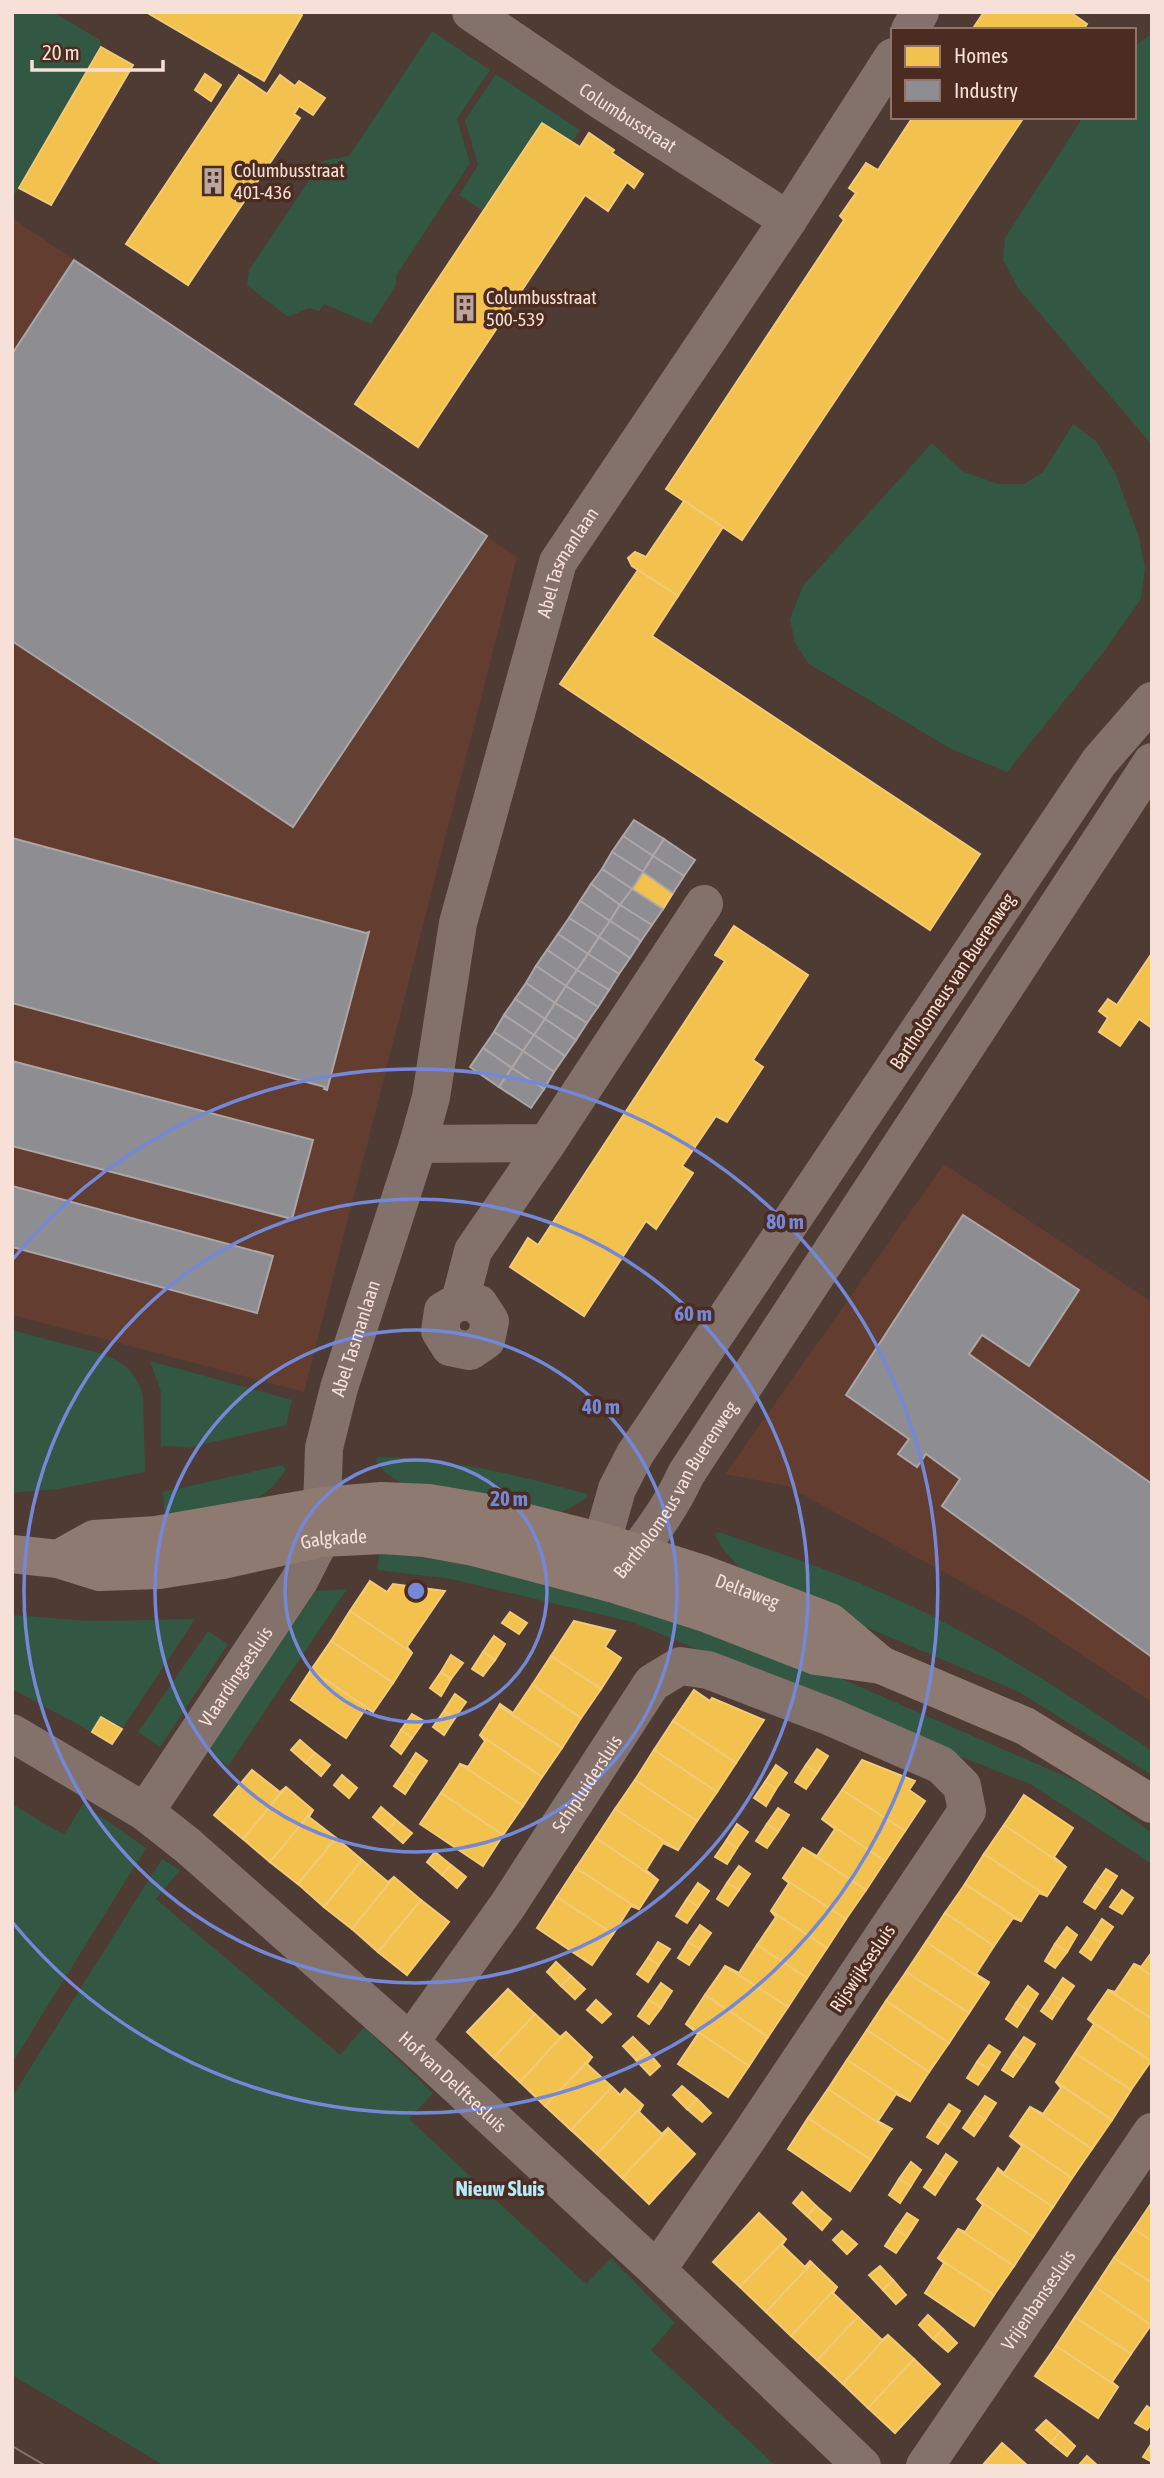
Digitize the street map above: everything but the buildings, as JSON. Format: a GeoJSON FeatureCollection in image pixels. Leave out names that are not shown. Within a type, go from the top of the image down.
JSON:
{"type":"FeatureCollection","features":[{"type":"Feature","properties":{"kind":"main road","name":"Galgkade"},"geometry":{"type":"LineString","coordinates":[[12,1554],[58,1559],[100,1572],[159,1570],[223,1560],[381,1501],[429,1503],[488,1513],[619,1547]]}},
{"type":"Feature","properties":{"kind":"main road","name":"Galgkade"},"geometry":{"type":"LineString","coordinates":[[322,1522],[383,1535],[425,1538],[530,1560],[611,1583]]}},
{"type":"Feature","properties":{"kind":"main road","name":"Deltaweg"},"geometry":{"type":"LineString","coordinates":[[619,1547],[700,1573],[830,1622],[881,1665]]}},
{"type":"Feature","properties":{"kind":"main road","name":"Deltaweg"},"geometry":{"type":"LineString","coordinates":[[611,1583],[708,1614],[816,1656],[881,1665],[1025,1726],[1152,1804]]}},
{"type":"Feature","properties":{"kind":"street","name":"Columbusstraat"},"geometry":{"type":"LineString","coordinates":[[471,12],[602,101],[788,220]]}},
{"type":"Feature","properties":{"kind":"street"},"geometry":{"type":"LineString","coordinates":[[911,28],[920,12]]}},
{"type":"Feature","properties":{"kind":"street","name":"Abel Tasmanlaan"},"geometry":{"type":"LineString","coordinates":[[322,1522],[324,1448],[339,1388],[431,1097],[458,923],[558,562],[788,220],[891,60]]}},
{"type":"Feature","properties":{"kind":"street","name":"Bartholomeus van Buerenweg"},"geometry":{"type":"LineString","coordinates":[[611,1583],[619,1547],[617,1489],[635,1454],[1099,762],[1152,701]]}},
{"type":"Feature","properties":{"kind":"street"},"geometry":{"type":"LineString","coordinates":[[1099,762],[1145,788]]}},
{"type":"Feature","properties":{"kind":"street","name":"Bartholomeus van Buerenweg"},"geometry":{"type":"LineString","coordinates":[[619,1547],[673,1503],[686,1474],[1145,788]]}},
{"type":"Feature","properties":{"kind":"street"},"geometry":{"type":"LineString","coordinates":[[460,1301],[473,1251],[704,904]]}},
{"type":"Feature","properties":{"kind":"street"},"geometry":{"type":"LineString","coordinates":[[418,1144],[547,1143]]}},
{"type":"Feature","properties":{"kind":"street","name":"Vlaardingsesluis"},"geometry":{"type":"LineString","coordinates":[[145,1812],[299,1581],[322,1522]]}},
{"type":"Feature","properties":{"kind":"street","name":"Schipluidersluis"},"geometry":{"type":"LineString","coordinates":[[410,2042],[508,1905],[652,1683],[680,1666],[708,1670],[831,1717]]}},
{"type":"Feature","properties":{"kind":"street","name":"Rijswijksesluis"},"geometry":{"type":"LineString","coordinates":[[656,2270],[748,2138],[967,1811],[962,1786],[941,1765],[831,1717]]}},
{"type":"Feature","properties":{"kind":"street","name":"Hof van Delftsesluis"},"geometry":{"type":"LineString","coordinates":[[12,1733],[145,1812],[187,1845],[410,2042],[862,2466]]}},
{"type":"Feature","properties":{"kind":"street","name":"Vrijenbansesluis"},"geometry":{"type":"LineString","coordinates":[[925,2466],[1152,2132]]}},
{"type":"Feature","properties":{"kind":"shaded area"},"geometry":{"type":"Polygon","coordinates":[[[12,218],[517,557],[304,1392],[12,1315],[12,218]]]}},
{"type":"Feature","properties":{"kind":"shaded area"},"geometry":{"type":"Polygon","coordinates":[[[944,1164],[1152,1302],[1152,1702],[1027,1618],[787,1486],[725,1474],[944,1164]]]}},
{"type":"Feature","properties":{"kind":"green space"},"geometry":{"type":"Polygon","coordinates":[[[12,12],[53,12],[100,40],[101,47],[12,198],[12,12]]]}},
{"type":"Feature","properties":{"kind":"green space"},"geometry":{"type":"Polygon","coordinates":[[[432,31],[490,70],[457,119],[470,163],[396,276],[396,285],[371,324],[324,304],[319,311],[309,308],[288,317],[247,285],[249,270],[322,161],[349,156],[432,31]]]}},
{"type":"Feature","properties":{"kind":"green space"},"geometry":{"type":"Polygon","coordinates":[[[1152,33],[1152,445],[1018,288],[1003,260],[1005,238],[1082,119],[1136,119],[1136,45],[1152,33]]]}},
{"type":"Feature","properties":{"kind":"green space"},"geometry":{"type":"Polygon","coordinates":[[[496,74],[580,130],[572,143],[542,123],[483,211],[459,195],[478,165],[465,120],[496,74]]]}},
{"type":"Feature","properties":{"kind":"green space"},"geometry":{"type":"Polygon","coordinates":[[[1073,424],[1096,441],[1115,472],[1139,537],[1145,568],[1141,599],[1102,654],[1007,772],[951,749],[809,664],[795,643],[790,619],[803,586],[932,443],[962,471],[998,484],[1024,484],[1043,472],[1073,424]]]}},
{"type":"Feature","properties":{"kind":"green space"},"geometry":{"type":"Polygon","coordinates":[[[12,1330],[102,1354],[117,1360],[128,1369],[141,1388],[143,1396],[145,1472],[59,1489],[12,1493],[12,1330]]]}},
{"type":"Feature","properties":{"kind":"green space"},"geometry":{"type":"Polygon","coordinates":[[[150,1361],[292,1400],[286,1425],[191,1447],[161,1446],[161,1392],[150,1361]]]}},
{"type":"Feature","properties":{"kind":"green space"},"geometry":{"type":"Polygon","coordinates":[[[377,1457],[483,1469],[587,1494],[587,1498],[566,1510],[550,1514],[403,1484],[386,1473],[376,1461],[377,1457]]]}},
{"type":"Feature","properties":{"kind":"green space"},"geometry":{"type":"Polygon","coordinates":[[[282,1465],[286,1469],[279,1480],[249,1503],[165,1522],[163,1492],[282,1465]]]}},
{"type":"Feature","properties":{"kind":"green space"},"geometry":{"type":"Polygon","coordinates":[[[719,1532],[868,1587],[924,1612],[991,1648],[1152,1751],[1152,1775],[1019,1692],[849,1620],[740,1568],[722,1548],[715,1534],[719,1532]]]}},
{"type":"Feature","properties":{"kind":"green space"},"geometry":{"type":"Polygon","coordinates":[[[380,1548],[508,1569],[803,1662],[1083,1784],[1152,1833],[1152,1864],[1032,1785],[632,1622],[451,1579],[377,1570],[380,1548]]]}},
{"type":"Feature","properties":{"kind":"green space"},"geometry":{"type":"Polygon","coordinates":[[[347,1589],[228,1766],[208,1751],[316,1591],[347,1589]]]}},
{"type":"Feature","properties":{"kind":"green space"},"geometry":{"type":"Polygon","coordinates":[[[12,1615],[92,1621],[195,1619],[122,1729],[101,1717],[92,1732],[12,1689],[12,1615]]]}},
{"type":"Feature","properties":{"kind":"green space"},"geometry":{"type":"Polygon","coordinates":[[[208,1631],[228,1644],[160,1747],[138,1732],[208,1631]]]}},
{"type":"Feature","properties":{"kind":"green space"},"geometry":{"type":"Polygon","coordinates":[[[12,1804],[64,1835],[83,1804],[146,1848],[12,2063],[12,1804]]]}},
{"type":"Feature","properties":{"kind":"green space"},"geometry":{"type":"Polygon","coordinates":[[[162,1859],[180,1870],[156,1899],[340,2055],[364,2027],[433,2093],[409,2119],[586,2284],[611,2258],[675,2323],[651,2350],[776,2466],[165,2466],[12,2375],[12,2097],[162,1859]]]}},
{"type":"Feature","properties":{"kind":"tram line"},"geometry":{"type":"LineString","coordinates":[[12,2446],[46,2466]]}},
{"type":"Feature","properties":{"kind":"place","name":"Columbusstraat 401-436"},"geometry":{"type":"Point","coordinates":[213,181]}},
{"type":"Feature","properties":{"kind":"place","name":"Columbusstraat 500-539"},"geometry":{"type":"Point","coordinates":[465,308]}},
{"type":"Feature","properties":{"kind":"district","name":"Nieuw Sluis"},"geometry":{"type":"Point","coordinates":[500,2188]}}]}
